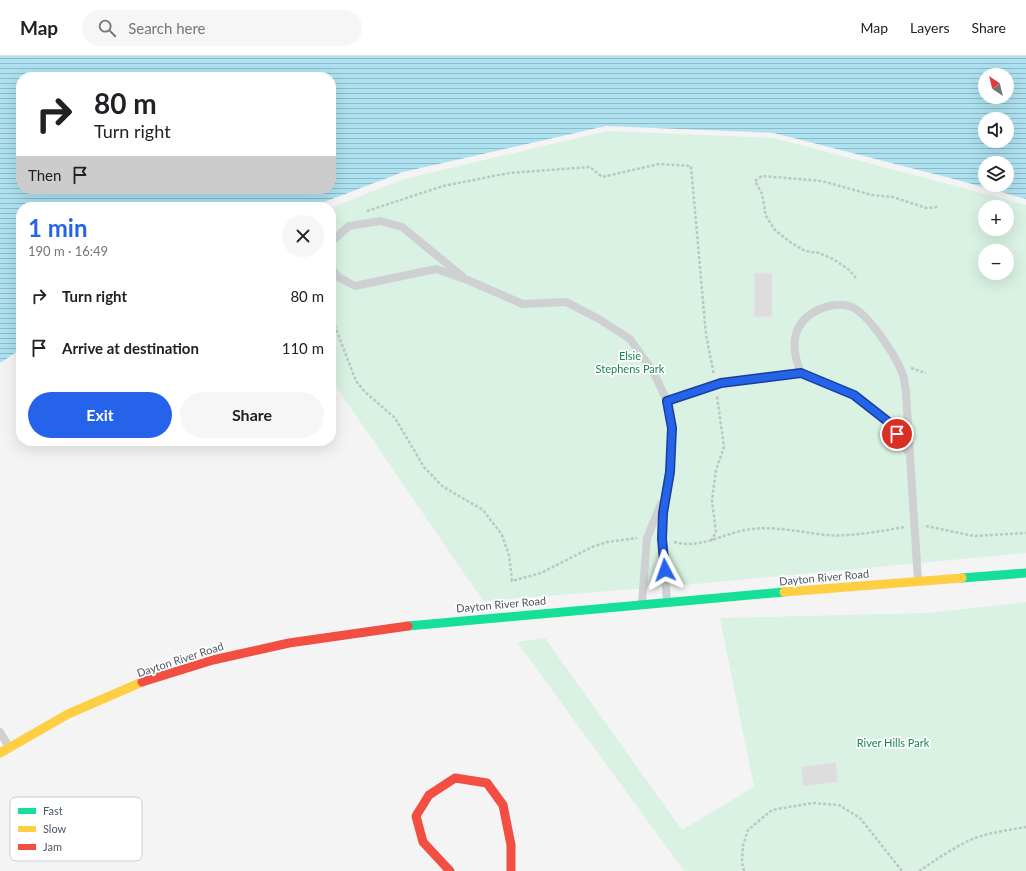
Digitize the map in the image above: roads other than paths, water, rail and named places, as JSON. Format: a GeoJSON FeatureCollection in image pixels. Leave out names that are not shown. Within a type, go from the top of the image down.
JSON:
{"type":"FeatureCollection","features":[{"type":"Feature","properties":{"kind":"main road","name":"Dayton River Road"},"geometry":{"type":"LineString","coordinates":[[0,753],[58,719],[116,692],[179,670],[246,651],[312,638],[476,618],[1026,573]]}},
{"type":"Feature","properties":{"kind":"main road"},"geometry":{"type":"LineString","coordinates":[[450,871],[426,849],[418,834],[416,816],[429,795],[455,778],[487,783],[503,805],[511,845],[511,871]]}},
{"type":"Feature","properties":{"kind":"lane"},"geometry":{"type":"LineString","coordinates":[[336,238],[349,226],[380,221],[402,227],[465,279]]}},
{"type":"Feature","properties":{"kind":"lane"},"geometry":{"type":"LineString","coordinates":[[336,274],[338,277],[355,286],[436,269],[465,279],[523,304],[566,302],[599,318],[630,339],[654,373],[667,401],[672,428],[670,472],[663,513],[662,539],[667,602]]}},
{"type":"Feature","properties":{"kind":"lane"},"geometry":{"type":"LineString","coordinates":[[801,373],[794,358],[796,330],[803,320],[813,312],[836,304],[854,308],[872,326],[892,354],[903,376],[910,455],[918,582]]}},
{"type":"Feature","properties":{"kind":"lane"},"geometry":{"type":"LineString","coordinates":[[667,401],[716,384],[801,373],[854,395],[891,424],[910,455]]}},
{"type":"Feature","properties":{"kind":"lane"},"geometry":{"type":"LineString","coordinates":[[642,604],[647,538],[668,488]]}},
{"type":"Feature","properties":{"kind":"lane"},"geometry":{"type":"LineString","coordinates":[[0,732],[9,747]]}},
{"type":"Feature","properties":{"kind":"water"},"geometry":{"type":"Polygon","coordinates":[[[0,56],[1026,56],[1026,199],[1001,192],[1014,192],[1014,156],[978,156],[978,186],[774,133],[606,126],[403,172],[324,202],[16,202],[16,352],[0,363],[0,56]]]}},
{"type":"Feature","properties":{"kind":"park label","name":"Elsie Stephens Park"},"geometry":{"type":"Point","coordinates":[630,361]}},
{"type":"Feature","properties":{"kind":"park label","name":"River Hills Park"},"geometry":{"type":"Point","coordinates":[893,742]}}]}
